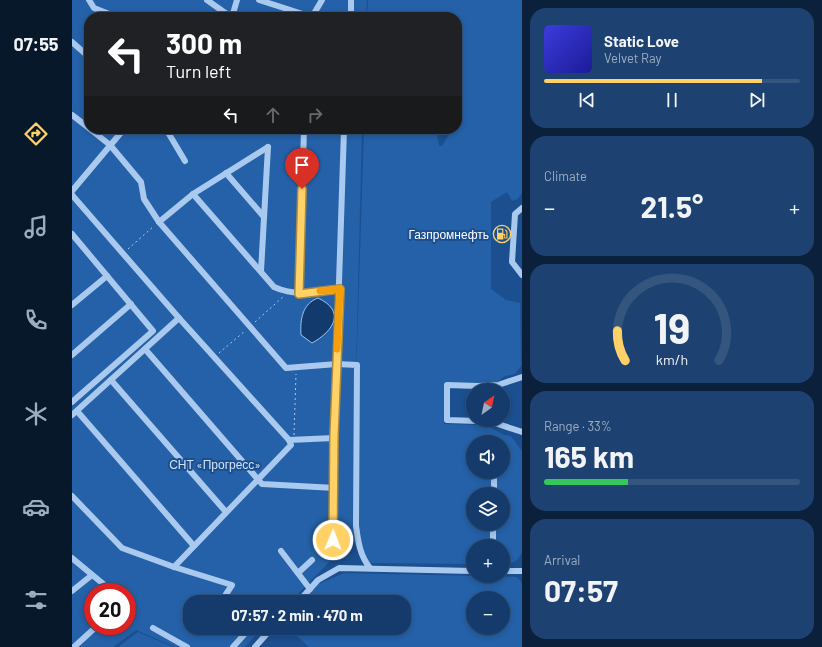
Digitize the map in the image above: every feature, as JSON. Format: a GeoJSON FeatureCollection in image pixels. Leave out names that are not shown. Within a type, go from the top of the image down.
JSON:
{"type":"FeatureCollection","features":[{"type":"Feature","properties":{"kind":"lane"},"geometry":{"type":"LineString","coordinates":[[89,0],[94,8],[104,12]]}},
{"type":"Feature","properties":{"kind":"lane"},"geometry":{"type":"LineString","coordinates":[[207,0],[225,12]]}},
{"type":"Feature","properties":{"kind":"lane"},"geometry":{"type":"LineString","coordinates":[[233,12],[237,0]]}},
{"type":"Feature","properties":{"kind":"lane"},"geometry":{"type":"LineString","coordinates":[[259,0],[296,12]]}},
{"type":"Feature","properties":{"kind":"lane"},"geometry":{"type":"LineString","coordinates":[[315,12],[322,0]]}},
{"type":"Feature","properties":{"kind":"lane"},"geometry":{"type":"LineString","coordinates":[[351,0],[351,12]]}},
{"type":"Feature","properties":{"kind":"lane"},"geometry":{"type":"LineString","coordinates":[[72,42],[84,53]]}},
{"type":"Feature","properties":{"kind":"lane"},"geometry":{"type":"LineString","coordinates":[[72,115],[84,124]]}},
{"type":"Feature","properties":{"kind":"lane"},"geometry":{"type":"LineString","coordinates":[[96,134],[110,145],[141,182],[144,199],[159,222],[286,368],[337,364],[357,365],[356,526],[359,545],[365,562],[370,568]]}},
{"type":"Feature","properties":{"kind":"lane"},"geometry":{"type":"LineString","coordinates":[[72,191],[120,134]]}},
{"type":"Feature","properties":{"kind":"lane"},"geometry":{"type":"LineString","coordinates":[[169,134],[185,161]]}},
{"type":"Feature","properties":{"kind":"lane"},"geometry":{"type":"LineString","coordinates":[[299,294],[304,134]]}},
{"type":"Feature","properties":{"kind":"lane"},"geometry":{"type":"LineString","coordinates":[[333,540],[335,488],[334,438],[344,134]]}},
{"type":"Feature","properties":{"kind":"lane"},"geometry":{"type":"LineString","coordinates":[[159,222],[193,194],[268,147],[261,271]]}},
{"type":"Feature","properties":{"kind":"lane"},"geometry":{"type":"LineString","coordinates":[[226,173],[264,216]]}},
{"type":"Feature","properties":{"kind":"lane"},"geometry":{"type":"LineString","coordinates":[[193,194],[274,287],[286,292],[299,294],[340,289]]}},
{"type":"Feature","properties":{"kind":"lane"},"geometry":{"type":"LineString","coordinates":[[72,195],[179,318],[291,440],[291,445],[174,567]]}},
{"type":"Feature","properties":{"kind":"lane"},"geometry":{"type":"LineString","coordinates":[[522,208],[515,214],[512,262],[522,275]]}},
{"type":"Feature","properties":{"kind":"lane"},"geometry":{"type":"LineString","coordinates":[[72,234],[153,331],[72,402]]}},
{"type":"Feature","properties":{"kind":"lane"},"geometry":{"type":"LineString","coordinates":[[72,305],[107,276]]}},
{"type":"Feature","properties":{"kind":"lane"},"geometry":{"type":"LineString","coordinates":[[72,355],[131,304]]}},
{"type":"Feature","properties":{"kind":"lane"},"geometry":{"type":"LineString","coordinates":[[179,318],[74,413],[194,546]]}},
{"type":"Feature","properties":{"kind":"lane"},"geometry":{"type":"LineString","coordinates":[[145,349],[262,484],[335,488]]}},
{"type":"Feature","properties":{"kind":"lane"},"geometry":{"type":"LineString","coordinates":[[504,383],[522,377]]}},
{"type":"Feature","properties":{"kind":"lane"},"geometry":{"type":"LineString","coordinates":[[111,380],[226,512]]}},
{"type":"Feature","properties":{"kind":"lane"},"geometry":{"type":"LineString","coordinates":[[466,387],[447,385],[447,420],[466,420]]}},
{"type":"Feature","properties":{"kind":"lane"},"geometry":{"type":"LineString","coordinates":[[507,427],[522,432]]}},
{"type":"Feature","properties":{"kind":"lane"},"geometry":{"type":"LineString","coordinates":[[291,440],[334,438]]}},
{"type":"Feature","properties":{"kind":"lane"},"geometry":{"type":"LineString","coordinates":[[494,479],[494,487]]}},
{"type":"Feature","properties":{"kind":"lane"},"geometry":{"type":"LineString","coordinates":[[72,496],[122,548],[174,567],[232,585],[226,595]]}},
{"type":"Feature","properties":{"kind":"lane"},"geometry":{"type":"LineString","coordinates":[[281,551],[310,589]]}},
{"type":"Feature","properties":{"kind":"lane"},"geometry":{"type":"LineString","coordinates":[[72,558],[102,583]]}},
{"type":"Feature","properties":{"kind":"lane"},"geometry":{"type":"LineString","coordinates":[[298,573],[312,560]]}},
{"type":"Feature","properties":{"kind":"lane"},"geometry":{"type":"LineString","coordinates":[[304,595],[318,580],[339,568],[466,571]]}},
{"type":"Feature","properties":{"kind":"lane"},"geometry":{"type":"LineString","coordinates":[[510,571],[522,571]]}},
{"type":"Feature","properties":{"kind":"lane"},"geometry":{"type":"LineString","coordinates":[[72,591],[92,574]]}},
{"type":"Feature","properties":{"kind":"lane"},"geometry":{"type":"LineString","coordinates":[[153,628],[187,647]]}},
{"type":"Feature","properties":{"kind":"lane"},"geometry":{"type":"LineString","coordinates":[[74,647],[87,635]]}},
{"type":"Feature","properties":{"kind":"lane"},"geometry":{"type":"LineString","coordinates":[[233,647],[244,635]]}},
{"type":"Feature","properties":{"kind":"lane"},"geometry":{"type":"LineString","coordinates":[[255,647],[266,635]]}},
{"type":"Feature","properties":{"kind":"path"},"geometry":{"type":"LineString","coordinates":[[123,254],[159,222]]}},
{"type":"Feature","properties":{"kind":"path"},"geometry":{"type":"LineString","coordinates":[[291,440],[297,379],[294,368]]}},
{"type":"Feature","properties":{"kind":"green space","name":"СНТ «Прогресс»"},"geometry":{"type":"Polygon","coordinates":[[[72,0],[367,0],[366,12],[84,12],[84,134],[362,134],[355,410],[364,134],[437,134],[439,146],[442,146],[449,134],[462,134],[462,12],[367,12],[368,0],[522,0],[522,193],[518,199],[512,201],[507,192],[491,202],[491,289],[506,300],[520,303],[521,366],[515,374],[505,376],[496,383],[445,383],[444,424],[466,425],[466,427],[490,427],[504,435],[466,435],[466,479],[510,479],[510,436],[522,451],[522,552],[519,558],[510,563],[510,539],[466,539],[466,564],[370,563],[351,540],[297,595],[183,595],[183,635],[256,635],[245,647],[175,647],[136,630],[136,583],[84,583],[84,635],[129,635],[113,647],[72,647],[72,0]]]}},
{"type":"Feature","properties":{"kind":"green space"},"geometry":{"type":"Polygon","coordinates":[[[344,573],[466,576],[466,583],[510,583],[510,577],[516,577],[522,584],[522,647],[309,647],[296,635],[411,635],[411,595],[307,595],[316,585],[344,573]]]}},
{"type":"Feature","properties":{"kind":"green space"},"geometry":{"type":"Polygon","coordinates":[[[138,632],[173,647],[118,647],[136,635],[138,632]]]}},
{"type":"Feature","properties":{"kind":"shaded area"},"geometry":{"type":"Polygon","coordinates":[[[318,298],[327,303],[332,309],[334,321],[326,333],[312,343],[301,335],[301,324],[305,308],[308,304],[318,298]]]}},
{"type":"Feature","properties":{"kind":"slow traffic"},"geometry":{"type":"LineString","coordinates":[[320,291],[340,289],[337,349]]}},
{"type":"Feature","properties":{"kind":"place","name":"Газпромнефть"},"geometry":{"type":"Point","coordinates":[502,234]}},
{"type":"Feature","properties":{"kind":"route"},"geometry":{"type":"LineString","coordinates":[[302,189],[299,294],[340,289],[334,436],[335,488],[333,540]]}}]}
